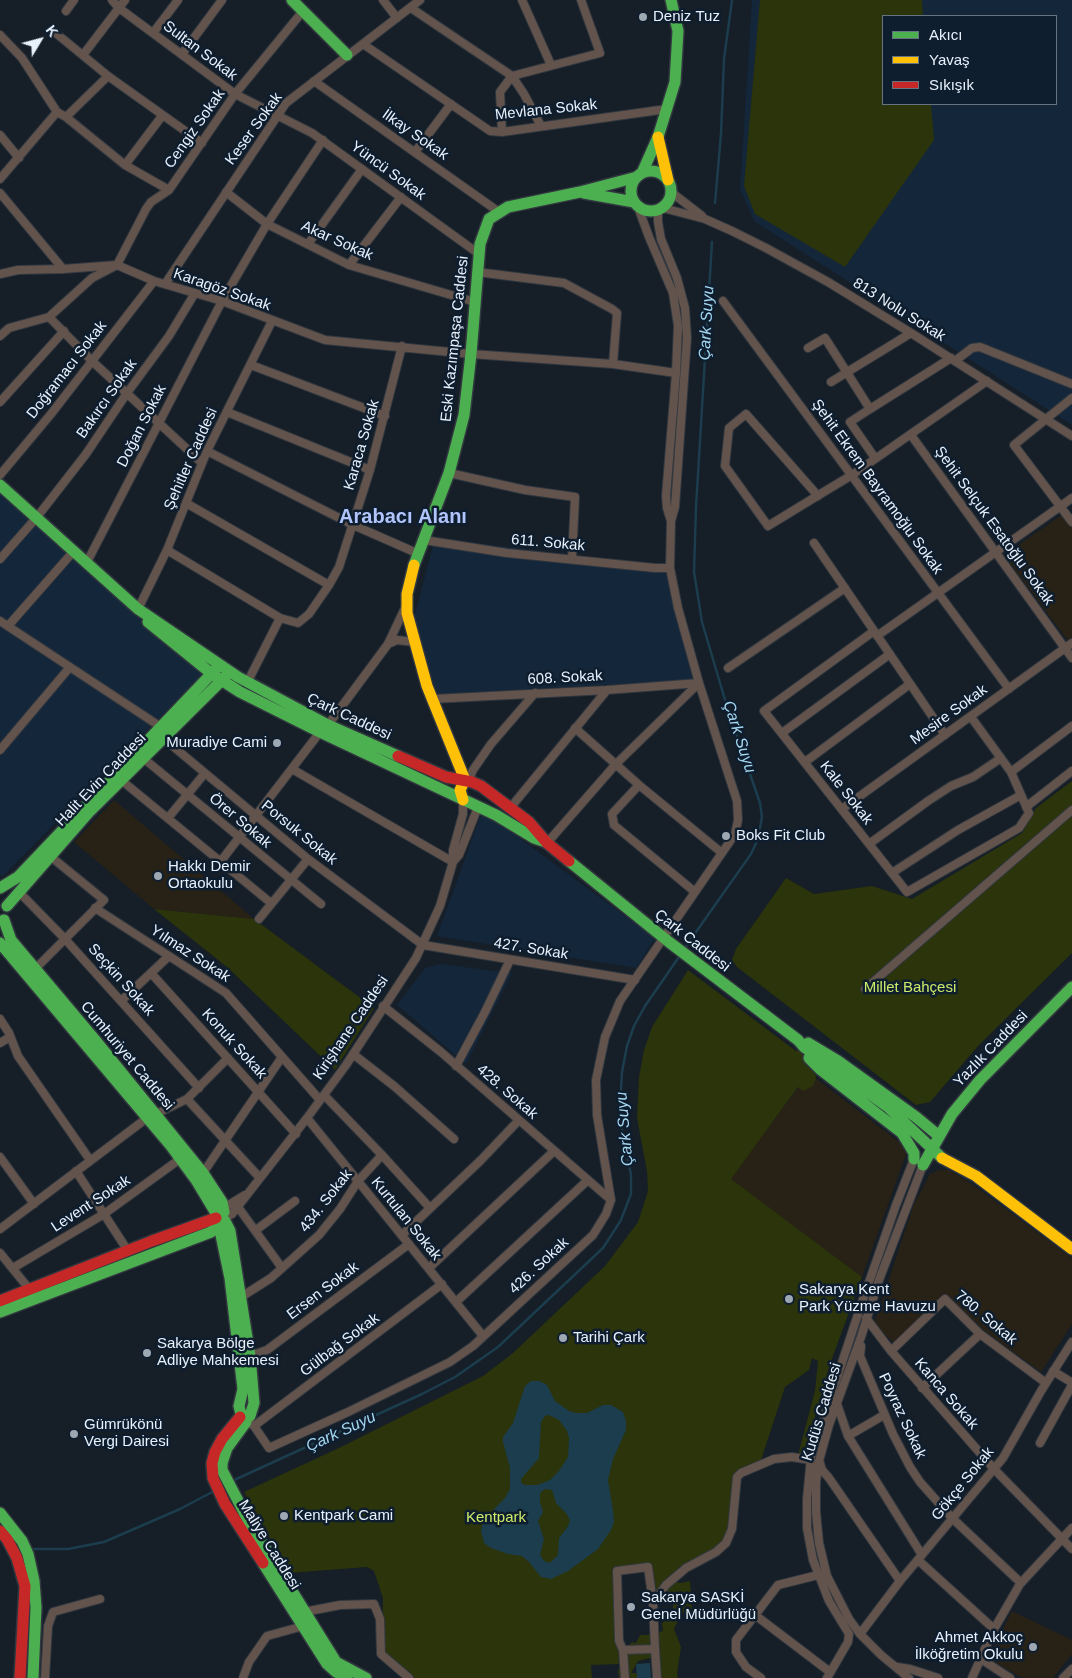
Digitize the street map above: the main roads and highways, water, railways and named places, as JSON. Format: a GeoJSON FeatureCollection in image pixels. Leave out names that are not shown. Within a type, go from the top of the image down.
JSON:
{"type":"FeatureCollection","features":[{"type":"Feature","properties":{"kind":"main road"},"geometry":{"type":"LineString","coordinates":[[292,0],[347,55]]}},
{"type":"Feature","properties":{"kind":"main road"},"geometry":{"type":"LineString","coordinates":[[636,204],[631,189],[640,175],[658,137],[676,82],[678,31],[671,0]]}},
{"type":"Feature","properties":{"kind":"main road"},"geometry":{"type":"LineString","coordinates":[[580,192],[636,204],[652,211],[661,209],[670,198],[670,186],[658,137]]}},
{"type":"Feature","properties":{"kind":"main road"},"geometry":{"type":"LineString","coordinates":[[580,192],[654,171],[660,172],[670,186]]}},
{"type":"Feature","properties":{"kind":"main road","name":"Eski Kazımpaşa Caddesi"},"geometry":{"type":"LineString","coordinates":[[467,781],[432,699],[414,642],[407,606],[407,594],[419,554],[449,473],[464,415],[480,244],[489,219],[508,207],[580,192]]}},
{"type":"Feature","properties":{"kind":"main road","name":"Çark Caddesi"},"geometry":{"type":"LineString","coordinates":[[0,485],[138,609],[149,623],[221,673],[260,703],[446,777],[481,786],[511,807],[529,822],[547,843],[666,940],[801,1044],[888,1107],[928,1147],[950,1164]]}},
{"type":"Feature","properties":{"kind":"main road","name":"Çark Caddesi"},"geometry":{"type":"LineString","coordinates":[[221,673],[247,683],[324,728],[478,806],[534,838],[547,843]]}},
{"type":"Feature","properties":{"kind":"main road","name":"Halit Evin Caddesi"},"geometry":{"type":"LineString","coordinates":[[0,888],[18,878],[84,806],[164,732],[221,673]]}},
{"type":"Feature","properties":{"kind":"main road","name":"Halit Evin Caddesi"},"geometry":{"type":"LineString","coordinates":[[3,901],[20,893],[50,856],[120,780],[143,758],[164,732]]}},
{"type":"Feature","properties":{"kind":"main road"},"geometry":{"type":"LineString","coordinates":[[463,800],[460,790],[467,781]]}},
{"type":"Feature","properties":{"kind":"main road"},"geometry":{"type":"LineString","coordinates":[[478,806],[482,796],[481,786]]}},
{"type":"Feature","properties":{"kind":"main road"},"geometry":{"type":"LineString","coordinates":[[2,922],[7,913],[3,901]]}},
{"type":"Feature","properties":{"kind":"main road","name":"Cumhuriyet Caddesi"},"geometry":{"type":"LineString","coordinates":[[2,922],[11,940],[152,1116],[222,1217]]}},
{"type":"Feature","properties":{"kind":"main road","name":"Cumhuriyet Caddesi"},"geometry":{"type":"LineString","coordinates":[[0,943],[203,1173],[222,1202],[222,1217]]}},
{"type":"Feature","properties":{"kind":"main road","name":"Yazlık Caddesi"},"geometry":{"type":"LineString","coordinates":[[939,1136],[952,1114],[980,1080],[1072,987]]}},
{"type":"Feature","properties":{"kind":"main road"},"geometry":{"type":"LineString","coordinates":[[801,1044],[811,1060],[821,1070],[902,1133],[919,1162]]}},
{"type":"Feature","properties":{"kind":"main road","name":"Çark Caddesi"},"geometry":{"type":"LineString","coordinates":[[801,1044],[823,1051],[838,1060],[939,1136]]}},
{"type":"Feature","properties":{"kind":"main road"},"geometry":{"type":"LineString","coordinates":[[919,1162],[928,1147],[939,1136]]}},
{"type":"Feature","properties":{"kind":"main road"},"geometry":{"type":"LineString","coordinates":[[919,1162],[950,1164],[976,1176],[1072,1249]]}},
{"type":"Feature","properties":{"kind":"main road","name":"Kirişhane Caddesi"},"geometry":{"type":"LineString","coordinates":[[0,1301],[128,1250],[222,1217]]}},
{"type":"Feature","properties":{"kind":"main road","name":"Kirişhane Caddesi"},"geometry":{"type":"LineString","coordinates":[[0,1312],[211,1232],[222,1217]]}},
{"type":"Feature","properties":{"kind":"main road","name":"Maliye Caddesi"},"geometry":{"type":"LineString","coordinates":[[222,1217],[230,1231],[250,1356],[254,1403],[243,1428],[227,1448],[222,1463],[222,1470],[237,1500],[304,1612],[306,1625],[327,1664],[347,1678]]}},
{"type":"Feature","properties":{"kind":"main road","name":"Maliye Caddesi"},"geometry":{"type":"LineString","coordinates":[[222,1217],[220,1234],[230,1278],[243,1389],[239,1406],[246,1419]]}},
{"type":"Feature","properties":{"kind":"main road","name":"Maliye Caddesi"},"geometry":{"type":"LineString","coordinates":[[246,1419],[222,1439],[212,1463],[213,1478],[225,1504],[306,1625],[336,1662],[366,1678]]}},
{"type":"Feature","properties":{"kind":"main road"},"geometry":{"type":"LineString","coordinates":[[0,1513],[15,1531],[28,1554],[20,1678]]}},
{"type":"Feature","properties":{"kind":"main road"},"geometry":{"type":"LineString","coordinates":[[0,1531],[34,1581],[36,1607],[33,1678]]}},
{"type":"Feature","properties":{"kind":"waterway","name":"Çark Suyu"},"geometry":{"type":"LineString","coordinates":[[715,203],[721,134],[724,59],[732,0]]}},
{"type":"Feature","properties":{"kind":"waterway","name":"Çark Suyu"},"geometry":{"type":"LineString","coordinates":[[684,949],[751,854],[758,839],[762,817],[760,803],[728,710],[702,622],[694,572],[696,507],[712,242]]}},
{"type":"Feature","properties":{"kind":"waterway","name":"Çark Suyu"},"geometry":{"type":"LineString","coordinates":[[232,1481],[455,1377],[498,1347],[603,1248],[621,1220],[631,1194],[631,1175],[622,1131],[620,1107],[622,1072],[627,1046],[634,1026],[645,1006],[681,954]]}},
{"type":"Feature","properties":{"kind":"waterway","name":"Çark Suyu"},"geometry":{"type":"LineString","coordinates":[[29,1549],[68,1549],[104,1542],[180,1509],[216,1490]]}},
{"type":"Feature","properties":{"kind":"place","name":"Deniz Tuz"},"geometry":{"type":"Point","coordinates":[643,17]}},
{"type":"Feature","properties":{"kind":"place","name":"Muradiye Cami"},"geometry":{"type":"Point","coordinates":[277,743]}},
{"type":"Feature","properties":{"kind":"place","name":"Boks Fit Club"},"geometry":{"type":"Point","coordinates":[726,836]}},
{"type":"Feature","properties":{"kind":"place","name":"Hakkı Demir Ortaokulu"},"geometry":{"type":"Point","coordinates":[158,876]}},
{"type":"Feature","properties":{"kind":"place","name":"Sakarya Kent Park Yüzme Havuzu"},"geometry":{"type":"Point","coordinates":[789,1299]}},
{"type":"Feature","properties":{"kind":"place","name":"Tarihi Çark"},"geometry":{"type":"Point","coordinates":[563,1338]}},
{"type":"Feature","properties":{"kind":"place","name":"Sakarya Bölge Adliye Mahkemesi"},"geometry":{"type":"Point","coordinates":[147,1353]}},
{"type":"Feature","properties":{"kind":"place","name":"Gümrükönü Vergi Dairesi"},"geometry":{"type":"Point","coordinates":[74,1434]}},
{"type":"Feature","properties":{"kind":"place","name":"Kentpark Cami"},"geometry":{"type":"Point","coordinates":[284,1516]}},
{"type":"Feature","properties":{"kind":"place","name":"Sakarya SASKİ Genel Müdürlüğü"},"geometry":{"type":"Point","coordinates":[631,1607]}},
{"type":"Feature","properties":{"kind":"place","name":"Ahmet Akkoç İlköğretim Okulu"},"geometry":{"type":"Point","coordinates":[1033,1647]}},
{"type":"Feature","properties":{"kind":"district","name":"Arabacı Alanı"},"geometry":{"type":"Point","coordinates":[403,517]}},
{"type":"Feature","properties":{"kind":"park label","name":"Millet Bahçesi"},"geometry":{"type":"Point","coordinates":[910,988]}},
{"type":"Feature","properties":{"kind":"park label","name":"Kentpark"},"geometry":{"type":"Point","coordinates":[496,1518]}}]}
